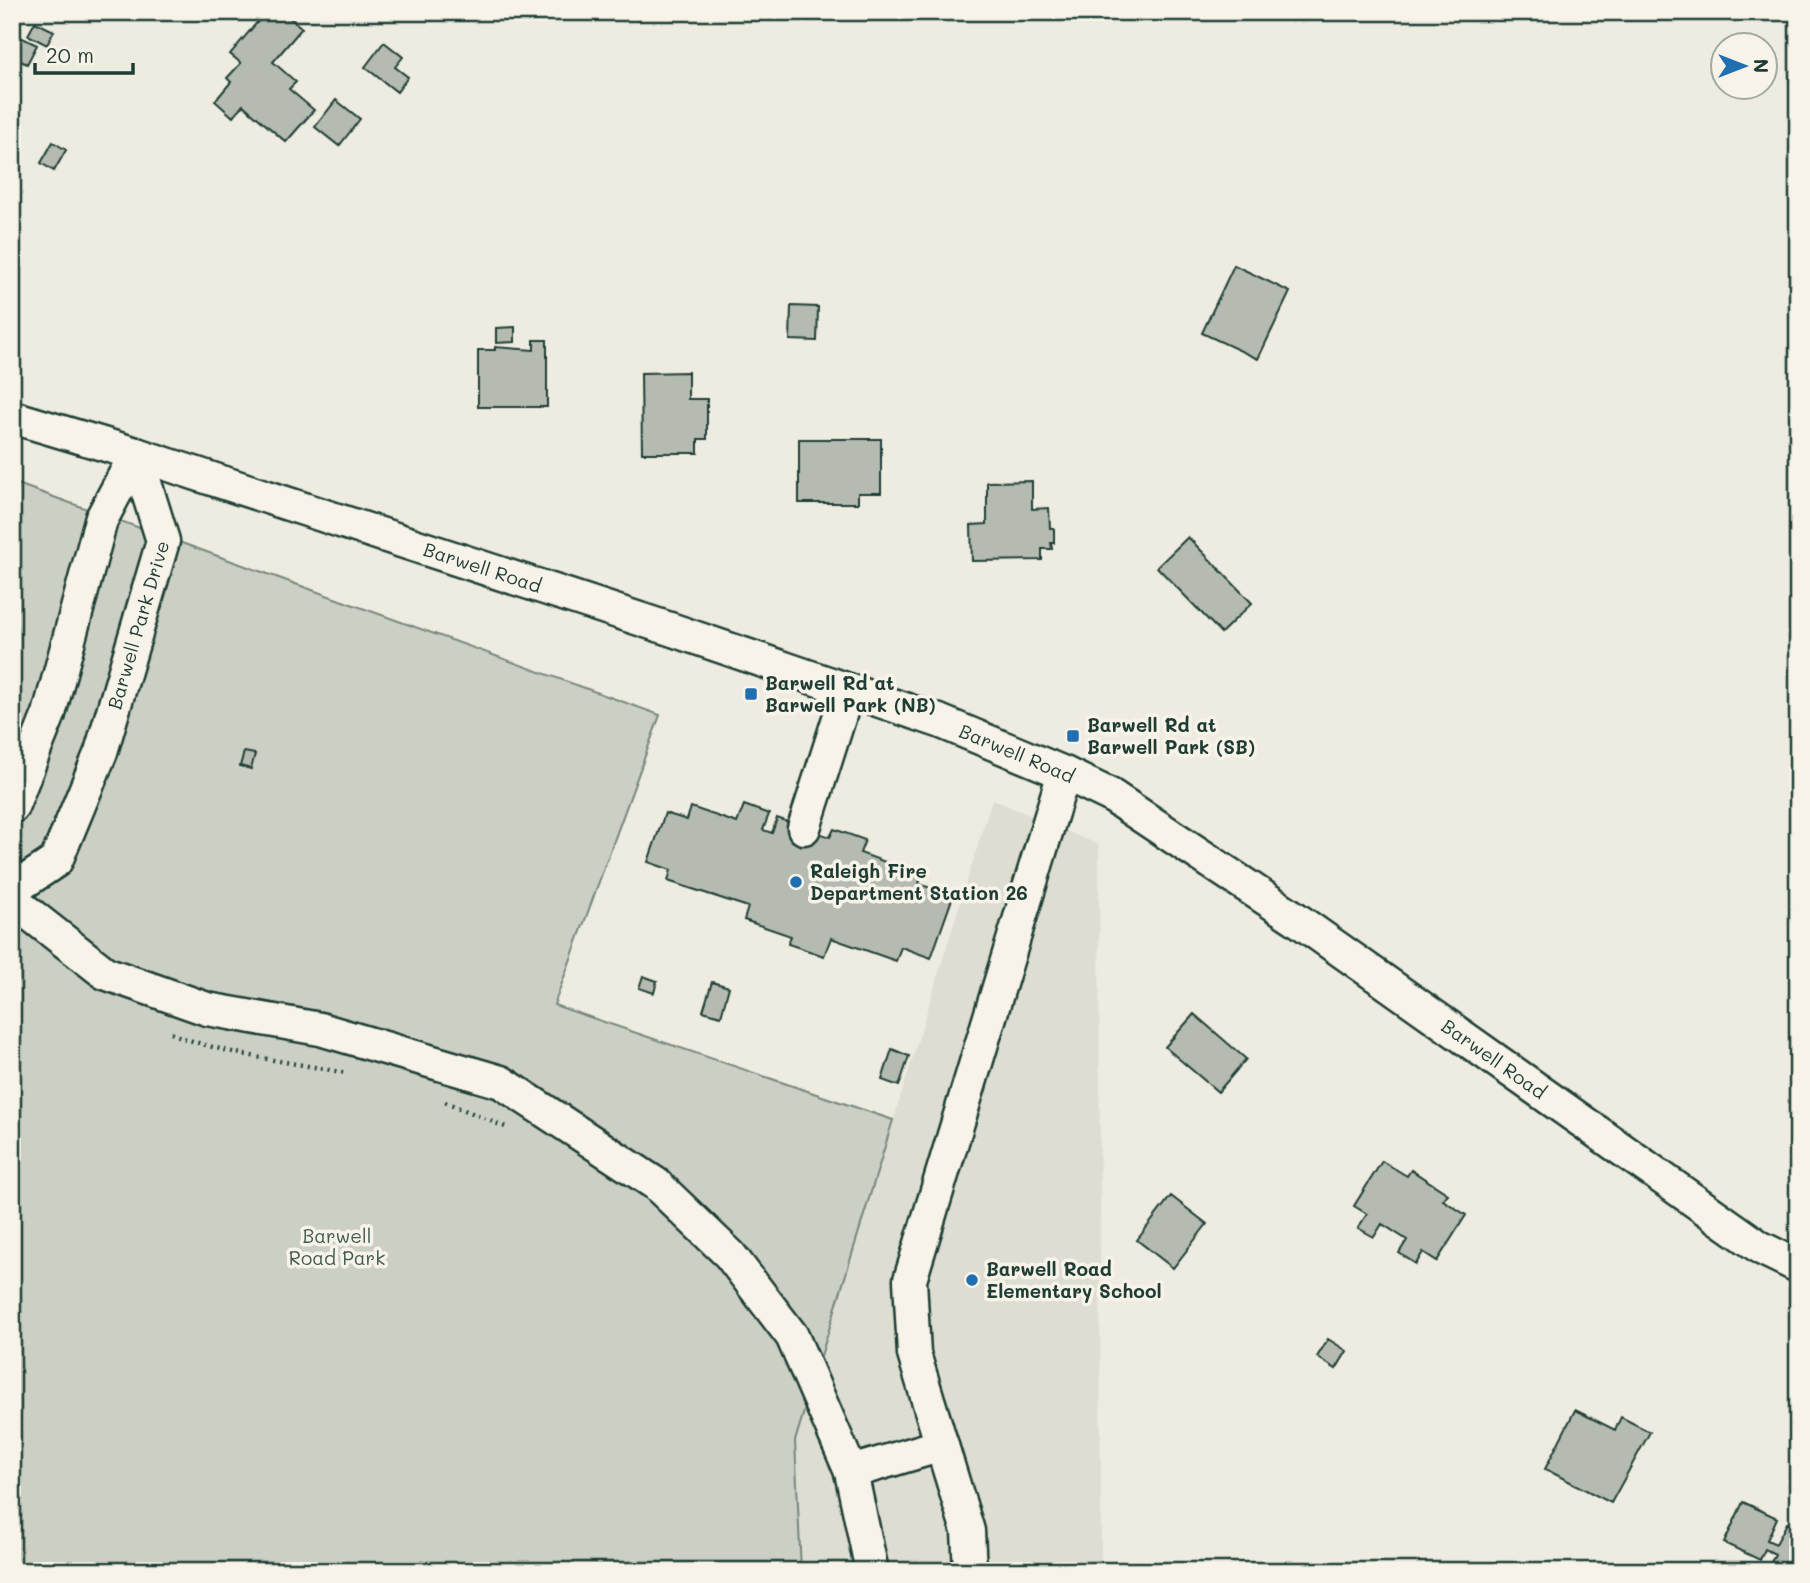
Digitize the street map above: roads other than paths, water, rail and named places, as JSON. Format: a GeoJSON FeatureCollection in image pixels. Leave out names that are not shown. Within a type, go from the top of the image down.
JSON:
{"type":"FeatureCollection","features":[{"type":"Feature","properties":{"kind":"street","name":"Barwell Road"},"geometry":{"type":"LineString","coordinates":[[12,417],[136,454],[848,690],[939,722],[1064,773],[1110,795],[1295,918],[1760,1248],[1798,1266]]}},
{"type":"Feature","properties":{"kind":"street"},"geometry":{"type":"LineString","coordinates":[[12,807],[49,714],[101,520],[136,454]]}},
{"type":"Feature","properties":{"kind":"street","name":"Barwell Park Drive"},"geometry":{"type":"LineString","coordinates":[[12,890],[56,860],[101,752],[163,541],[136,454]]}},
{"type":"Feature","properties":{"kind":"street"},"geometry":{"type":"LineString","coordinates":[[804,828],[848,690]]}},
{"type":"Feature","properties":{"kind":"street"},"geometry":{"type":"LineString","coordinates":[[971,1571],[968,1531],[914,1354],[910,1280],[1064,773]]}},
{"type":"Feature","properties":{"kind":"street"},"geometry":{"type":"LineString","coordinates":[[12,900],[105,973],[207,1009],[320,1028],[500,1082],[656,1184],[730,1255],[792,1336],[852,1472],[872,1571]]}},
{"type":"Feature","properties":{"kind":"street"},"geometry":{"type":"LineString","coordinates":[[852,1472],[942,1445]]}},
{"type":"Feature","properties":{"kind":"place","name":"Barwell Rd at Barwell Park (NB)"},"geometry":{"type":"Point","coordinates":[751,694]}},
{"type":"Feature","properties":{"kind":"place","name":"Barwell Rd at Barwell Park (SB)"},"geometry":{"type":"Point","coordinates":[1073,736]}},
{"type":"Feature","properties":{"kind":"place","name":"Raleigh Fire Department Station 26"},"geometry":{"type":"Point","coordinates":[796,882]}},
{"type":"Feature","properties":{"kind":"place","name":"Barwell Road Elementary School"},"geometry":{"type":"Point","coordinates":[972,1280]}},
{"type":"Feature","properties":{"kind":"park label","name":"Barwell Road Park"},"geometry":{"type":"Point","coordinates":[337,1247]}}]}
